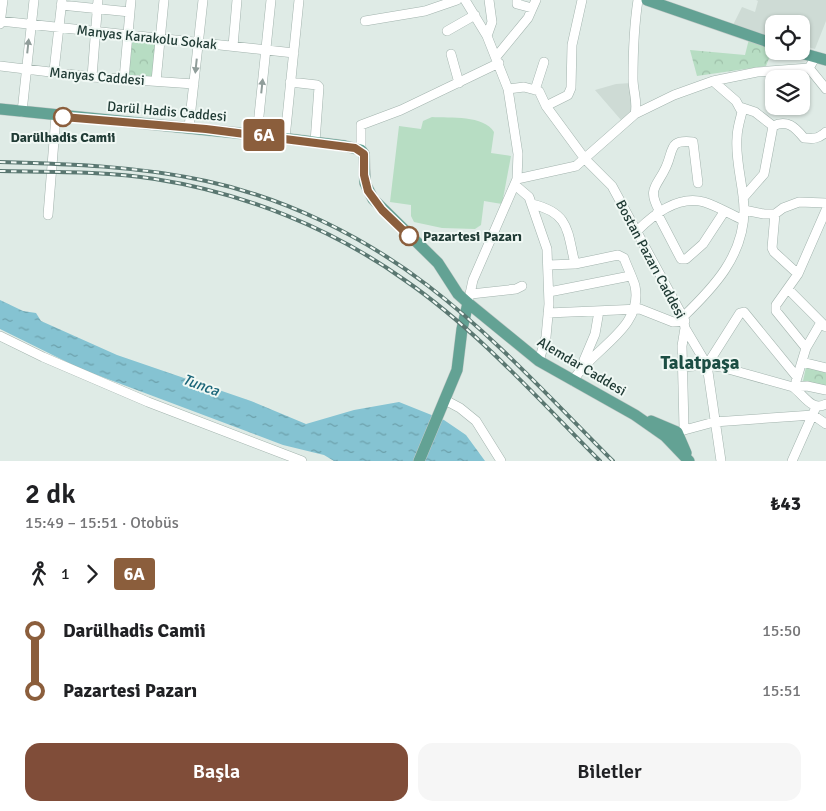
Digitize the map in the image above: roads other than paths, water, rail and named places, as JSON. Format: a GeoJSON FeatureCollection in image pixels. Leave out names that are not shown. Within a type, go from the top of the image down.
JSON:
{"type":"FeatureCollection","features":[{"type":"Feature","properties":{"kind":"main road"},"geometry":{"type":"LineString","coordinates":[[652,1],[765,41]]}},
{"type":"Feature","properties":{"kind":"main road","name":"Darül Hadis Caddesi"},"geometry":{"type":"LineString","coordinates":[[0,109],[56,116],[257,134],[361,150]]}},
{"type":"Feature","properties":{"kind":"main road","name":"Alemdar Caddesi"},"geometry":{"type":"LineString","coordinates":[[361,150],[364,154],[365,183],[373,199],[431,256],[452,285],[470,298],[538,361],[635,415],[673,432],[688,460]]}},
{"type":"Feature","properties":{"kind":"main road"},"geometry":{"type":"LineString","coordinates":[[419,461],[456,370],[463,323],[470,298]]}},
{"type":"Feature","properties":{"kind":"street"},"geometry":{"type":"LineString","coordinates":[[0,22],[3,0]]}},
{"type":"Feature","properties":{"kind":"street"},"geometry":{"type":"LineString","coordinates":[[22,112],[34,0]]}},
{"type":"Feature","properties":{"kind":"street"},"geometry":{"type":"LineString","coordinates":[[124,79],[131,0]]}},
{"type":"Feature","properties":{"kind":"street"},"geometry":{"type":"LineString","coordinates":[[156,81],[164,0]]}},
{"type":"Feature","properties":{"kind":"street"},"geometry":{"type":"LineString","coordinates":[[189,127],[203,0]]}},
{"type":"Feature","properties":{"kind":"street"},"geometry":{"type":"LineString","coordinates":[[233,46],[237,0]]}},
{"type":"Feature","properties":{"kind":"street"},"geometry":{"type":"LineString","coordinates":[[257,134],[271,0]]}},
{"type":"Feature","properties":{"kind":"street"},"geometry":{"type":"LineString","coordinates":[[285,138],[298,0]]}},
{"type":"Feature","properties":{"kind":"street"},"geometry":{"type":"LineString","coordinates":[[365,21],[385,20],[425,11],[456,0]]}},
{"type":"Feature","properties":{"kind":"street"},"geometry":{"type":"LineString","coordinates":[[465,0],[487,36],[508,89],[518,154],[516,182],[473,280],[470,298],[516,289],[522,286]]}},
{"type":"Feature","properties":{"kind":"street"},"geometry":{"type":"LineString","coordinates":[[483,0],[487,17],[487,36]]}},
{"type":"Feature","properties":{"kind":"street"},"geometry":{"type":"LineString","coordinates":[[487,36],[492,22],[489,0]]}},
{"type":"Feature","properties":{"kind":"street"},"geometry":{"type":"LineString","coordinates":[[361,150],[361,125],[401,110],[459,82],[498,60],[528,18],[534,4],[517,4],[517,0]]}},
{"type":"Feature","properties":{"kind":"street"},"geometry":{"type":"LineString","coordinates":[[546,106],[568,95],[571,88],[572,45],[582,0]]}},
{"type":"Feature","properties":{"kind":"street"},"geometry":{"type":"LineString","coordinates":[[635,114],[637,105],[633,82],[633,49],[638,0]]}},
{"type":"Feature","properties":{"kind":"street"},"geometry":{"type":"LineString","coordinates":[[54,71],[62,2],[98,4],[130,12]]}},
{"type":"Feature","properties":{"kind":"street"},"geometry":{"type":"LineString","coordinates":[[92,77],[98,4]]}},
{"type":"Feature","properties":{"kind":"street"},"geometry":{"type":"LineString","coordinates":[[447,31],[475,15]]}},
{"type":"Feature","properties":{"kind":"street","name":"Manyas Karakolu Sokak"},"geometry":{"type":"LineString","coordinates":[[0,22],[199,41],[294,53]]}},
{"type":"Feature","properties":{"kind":"street"},"geometry":{"type":"LineString","coordinates":[[451,54],[459,82]]}},
{"type":"Feature","properties":{"kind":"street"},"geometry":{"type":"LineString","coordinates":[[508,89],[524,87],[535,90],[544,62]]}},
{"type":"Feature","properties":{"kind":"street"},"geometry":{"type":"LineString","coordinates":[[516,182],[576,166],[635,114],[674,95],[713,81],[817,62],[826,88]]}},
{"type":"Feature","properties":{"kind":"street","name":"Manyas Caddesi"},"geometry":{"type":"LineString","coordinates":[[0,66],[92,77],[194,84]]}},
{"type":"Feature","properties":{"kind":"street"},"geometry":{"type":"LineString","coordinates":[[713,81],[740,107],[756,112],[773,126]]}},
{"type":"Feature","properties":{"kind":"street"},"geometry":{"type":"LineString","coordinates":[[290,82],[317,85],[319,87],[315,142]]}},
{"type":"Feature","properties":{"kind":"street","name":"Bostan Pazarı Caddesi"},"geometry":{"type":"LineString","coordinates":[[535,90],[538,91],[546,106],[585,159],[612,186],[638,230],[707,365],[721,461]]}},
{"type":"Feature","properties":{"kind":"street"},"geometry":{"type":"LineString","coordinates":[[740,107],[742,112],[736,138],[744,215],[737,248],[726,269],[684,322],[682,367],[673,432],[714,422],[813,408],[826,403]]}},
{"type":"Feature","properties":{"kind":"street"},"geometry":{"type":"LineString","coordinates":[[48,214],[56,116]]}},
{"type":"Feature","properties":{"kind":"street"},"geometry":{"type":"LineString","coordinates":[[773,126],[787,123],[795,127],[804,138],[812,139],[819,138],[826,132]]}},
{"type":"Feature","properties":{"kind":"street"},"geometry":{"type":"LineString","coordinates":[[743,198],[764,174],[773,126]]}},
{"type":"Feature","properties":{"kind":"street"},"geometry":{"type":"LineString","coordinates":[[698,183],[693,142],[684,141],[676,143],[666,167],[652,190],[652,198],[681,259],[686,259],[703,244],[724,212]]}},
{"type":"Feature","properties":{"kind":"street"},"geometry":{"type":"LineString","coordinates":[[516,182],[529,197],[547,250],[548,313],[546,337],[538,361]]}},
{"type":"Feature","properties":{"kind":"street"},"geometry":{"type":"LineString","coordinates":[[638,230],[658,212],[696,200],[705,202],[724,212],[744,215],[775,214],[783,208],[799,202],[826,203]]}},
{"type":"Feature","properties":{"kind":"street"},"geometry":{"type":"LineString","coordinates":[[532,204],[550,208],[566,225],[575,264]]}},
{"type":"Feature","properties":{"kind":"street"},"geometry":{"type":"LineString","coordinates":[[806,348],[776,310],[776,304],[798,274],[826,210]]}},
{"type":"Feature","properties":{"kind":"street"},"geometry":{"type":"LineString","coordinates":[[775,214],[772,248],[798,274]]}},
{"type":"Feature","properties":{"kind":"street"},"geometry":{"type":"LineString","coordinates":[[548,265],[575,264],[618,255],[624,258],[630,276],[635,283],[636,292],[632,319],[602,350],[581,367]]}},
{"type":"Feature","properties":{"kind":"street"},"geometry":{"type":"LineString","coordinates":[[549,292],[630,276]]}},
{"type":"Feature","properties":{"kind":"street"},"geometry":{"type":"LineString","coordinates":[[452,285],[462,285],[473,280]]}},
{"type":"Feature","properties":{"kind":"street"},"geometry":{"type":"LineString","coordinates":[[788,289],[824,323],[806,348],[793,387]]}},
{"type":"Feature","properties":{"kind":"street"},"geometry":{"type":"LineString","coordinates":[[548,313],[634,309],[649,312],[674,322],[684,322]]}},
{"type":"Feature","properties":{"kind":"street"},"geometry":{"type":"LineString","coordinates":[[573,381],[591,347],[599,311]]}},
{"type":"Feature","properties":{"kind":"street"},"geometry":{"type":"LineString","coordinates":[[707,365],[740,313],[744,312],[797,376]]}},
{"type":"Feature","properties":{"kind":"street"},"geometry":{"type":"LineString","coordinates":[[0,336],[42,357],[148,402],[302,461]]}},
{"type":"Feature","properties":{"kind":"street"},"geometry":{"type":"LineString","coordinates":[[802,362],[826,368]]}},
{"type":"Feature","properties":{"kind":"street"},"geometry":{"type":"LineString","coordinates":[[682,367],[707,365],[721,367],[793,387],[823,390]]}},
{"type":"Feature","properties":{"kind":"street"},"geometry":{"type":"LineString","coordinates":[[793,387],[826,424]]}},
{"type":"Feature","properties":{"kind":"street"},"geometry":{"type":"LineString","coordinates":[[792,461],[813,408],[810,393],[823,390]]}},
{"type":"Feature","properties":{"kind":"street"},"geometry":{"type":"LineString","coordinates":[[443,404],[460,408],[476,421],[501,461]]}},
{"type":"Feature","properties":{"kind":"water","name":"Tunca"},"geometry":{"type":"Polygon","coordinates":[[[0,300],[23,311],[36,313],[41,321],[117,355],[251,401],[306,424],[354,410],[399,402],[444,420],[466,435],[485,461],[334,461],[324,455],[283,445],[81,369],[0,329],[0,300]]]}},
{"type":"Feature","properties":{"kind":"railway"},"geometry":{"type":"LineString","coordinates":[[0,162],[129,169],[180,176],[236,188],[294,208],[322,221],[377,250],[452,305],[523,370],[613,461]]}},
{"type":"Feature","properties":{"kind":"railway"},"geometry":{"type":"LineString","coordinates":[[0,171],[97,173],[136,176],[188,185],[254,203],[318,229],[378,262],[406,281],[458,322],[507,366],[600,461]]}},
{"type":"Feature","properties":{"kind":"place","name":"Darülhadis Camii"},"geometry":{"type":"Point","coordinates":[63,117]}},
{"type":"Feature","properties":{"kind":"place","name":"Pazartesi Pazarı"},"geometry":{"type":"Point","coordinates":[409,236]}},
{"type":"Feature","properties":{"kind":"district","name":"Talatpaşa"},"geometry":{"type":"Point","coordinates":[700,362]}}]}
